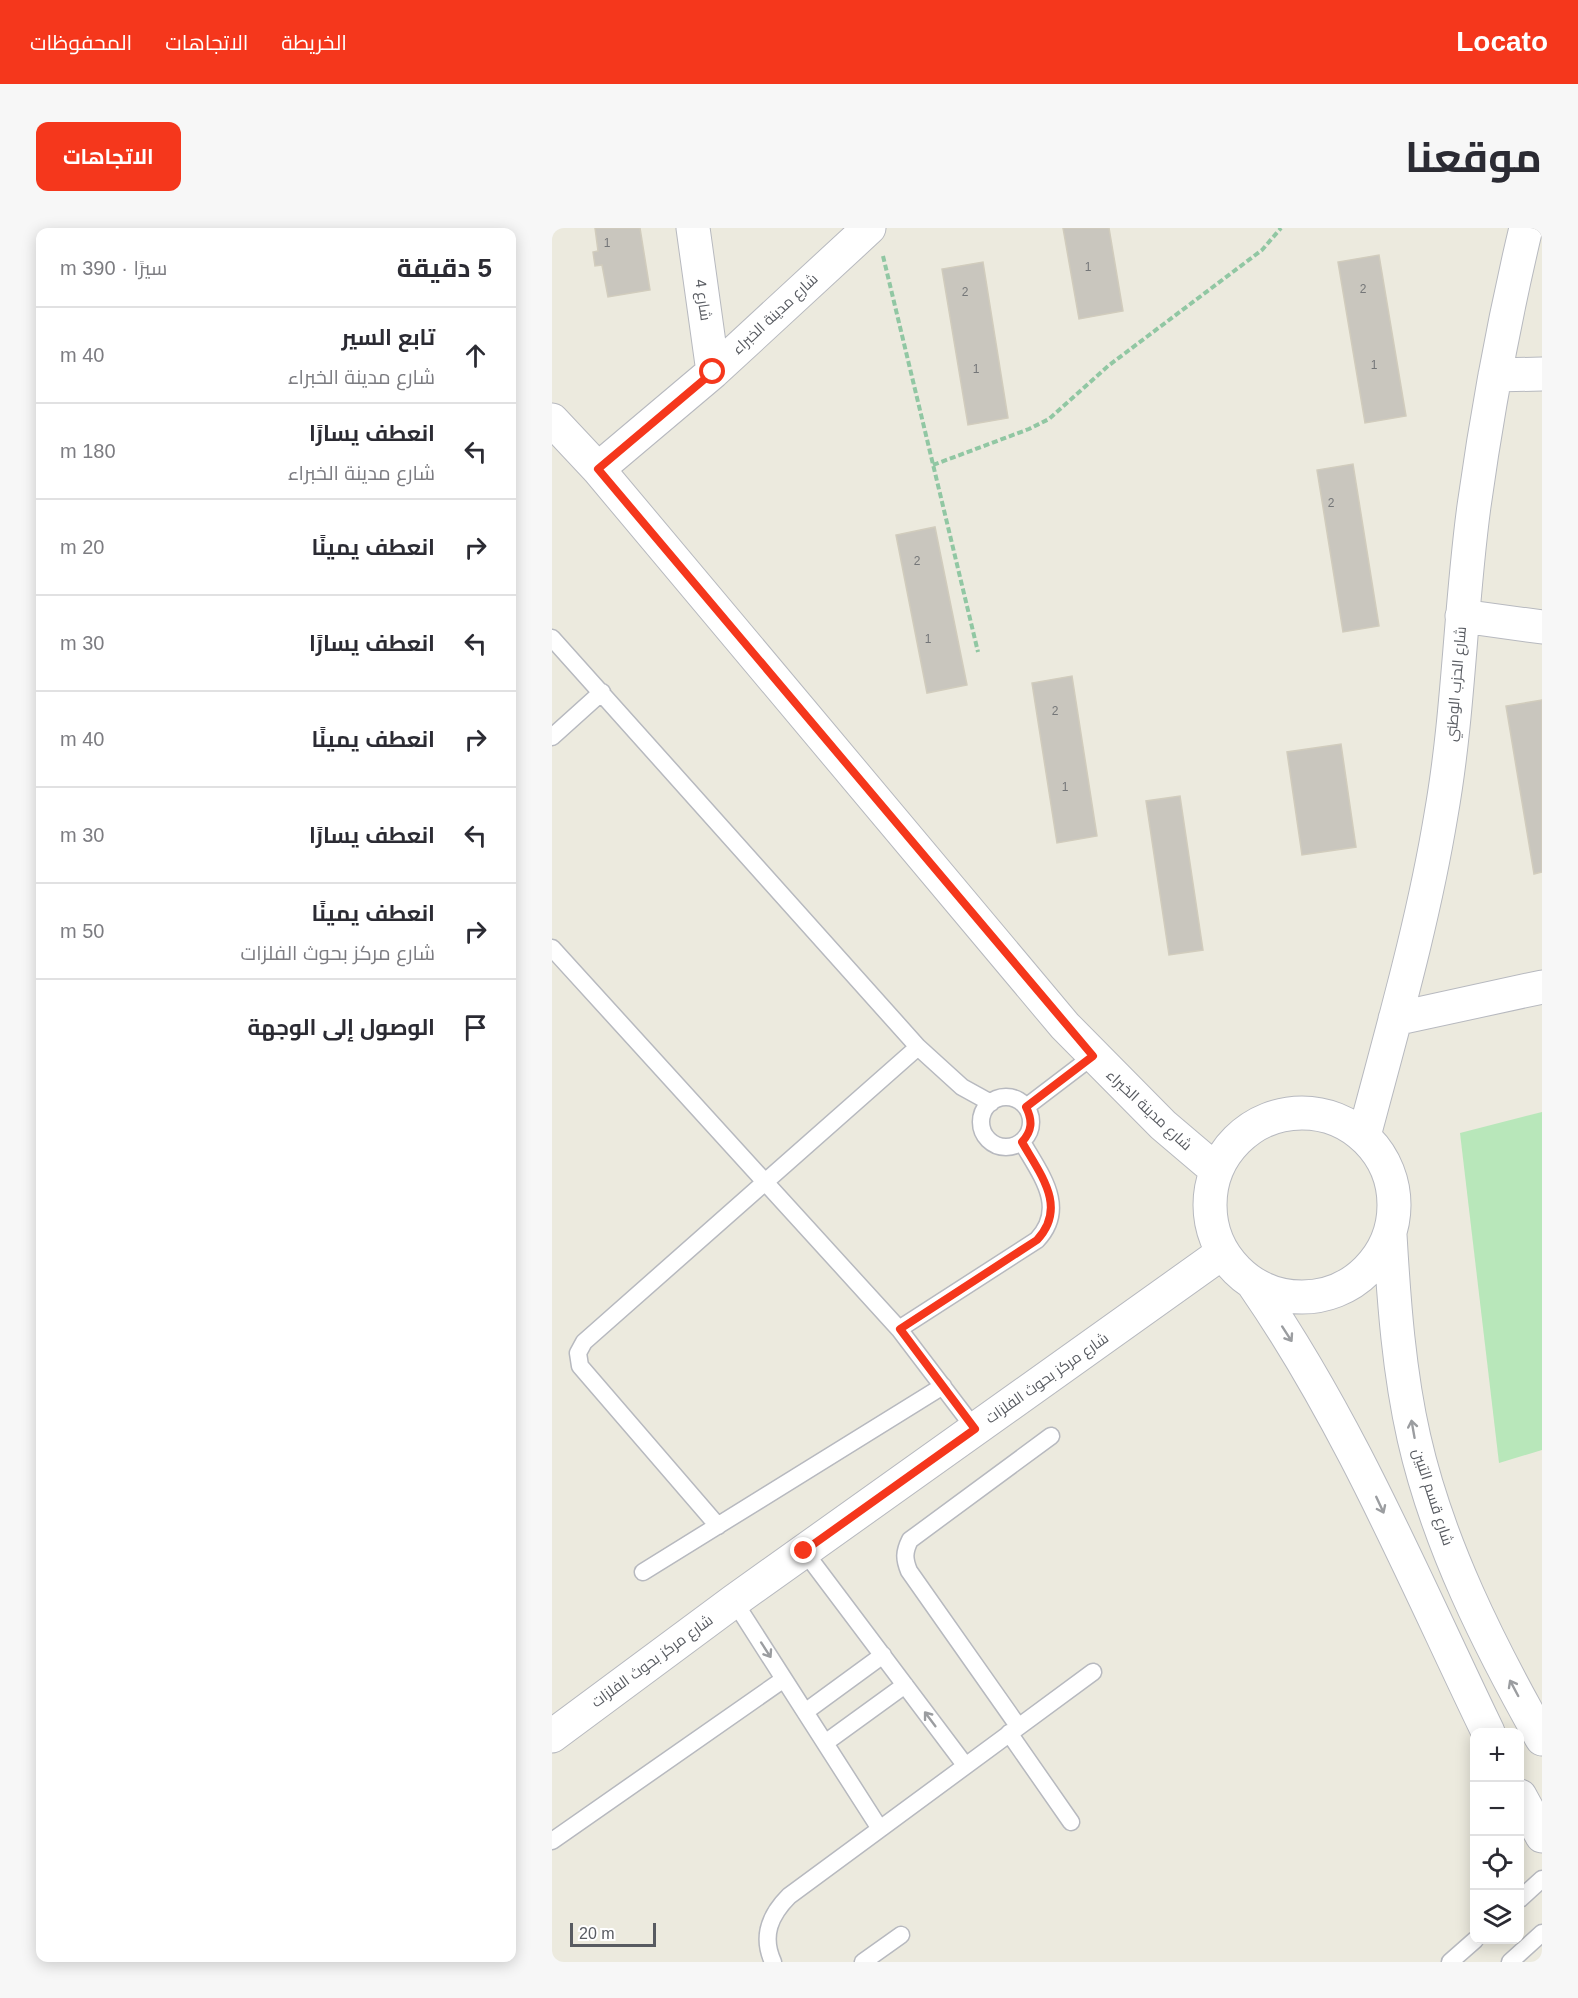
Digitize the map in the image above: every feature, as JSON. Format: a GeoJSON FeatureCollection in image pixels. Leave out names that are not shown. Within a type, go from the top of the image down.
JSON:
{"type":"FeatureCollection","features":[{"type":"Feature","properties":{"kind":"street","name":"شارع 4"},"geometry":{"type":"LineString","coordinates":[[693,228],[713,372]]}},
{"type":"Feature","properties":{"kind":"street","name":"شارع الحزب الوطني"},"geometry":{"type":"LineString","coordinates":[[1364,1136],[1423,911],[1442,814],[1455,715],[1462,616],[1474,507],[1495,375],[1526,228]]}},
{"type":"Feature","properties":{"kind":"street","name":"شارع مدينة الخبراء"},"geometry":{"type":"LineString","coordinates":[[598,469],[875,239]]}},
{"type":"Feature","properties":{"kind":"street"},"geometry":{"type":"LineString","coordinates":[[1495,375],[1542,374]]}},
{"type":"Feature","properties":{"kind":"street","name":"شارع مدينة الخبراء"},"geometry":{"type":"LineString","coordinates":[[552,420],[598,469],[1093,1056],[1163,1125],[1216,1170]]}},
{"type":"Feature","properties":{"kind":"street"},"geometry":{"type":"LineString","coordinates":[[1462,616],[1542,627]]}},
{"type":"Feature","properties":{"kind":"street"},"geometry":{"type":"LineString","coordinates":[[1395,1019],[1542,987]]}},
{"type":"Feature","properties":{"kind":"street"},"geometry":{"type":"LineString","coordinates":[[1254,1285],[1293,1298],[1334,1293],[1368,1270],[1390,1235],[1395,1199],[1386,1165],[1364,1136],[1334,1117],[1299,1112],[1264,1120],[1235,1141],[1216,1170],[1210,1198],[1212,1227],[1222,1253],[1236,1271],[1254,1285],[1317,1382],[1361,1467],[1486,1728]]}},
{"type":"Feature","properties":{"kind":"street","name":"شارع قسم التبين"},"geometry":{"type":"LineString","coordinates":[[1390,1235],[1394,1304],[1414,1440],[1437,1513],[1464,1585],[1496,1654],[1539,1729]]}},
{"type":"Feature","properties":{"kind":"street","name":"شارع مركز بحوث الفلزات"},"geometry":{"type":"LineString","coordinates":[[552,1736],[734,1601],[1222,1253]]}},
{"type":"Feature","properties":{"kind":"street"},"geometry":{"type":"LineString","coordinates":[[1524,1803],[1542,1836]]}},
{"type":"Feature","properties":{"kind":"lane"},"geometry":{"type":"LineString","coordinates":[[554,644],[602,692],[918,1047],[962,1087],[991,1103]]}},
{"type":"Feature","properties":{"kind":"lane"},"geometry":{"type":"LineString","coordinates":[[552,737],[602,692]]}},
{"type":"Feature","properties":{"kind":"lane"},"geometry":{"type":"LineString","coordinates":[[552,948],[900,1329],[975,1429]]}},
{"type":"Feature","properties":{"kind":"lane"},"geometry":{"type":"LineString","coordinates":[[718,1526],[580,1366],[578,1353],[584,1342],[918,1047]]}},
{"type":"Feature","properties":{"kind":"lane"},"geometry":{"type":"LineString","coordinates":[[1026,1107],[1093,1056]]}},
{"type":"Feature","properties":{"kind":"lane"},"geometry":{"type":"LineString","coordinates":[[1009,1097],[1026,1107],[1032,1125],[1029,1135],[1022,1142],[1004,1148],[987,1138],[981,1119],[984,1110],[991,1103],[1009,1097]]}},
{"type":"Feature","properties":{"kind":"lane"},"geometry":{"type":"LineString","coordinates":[[900,1329],[1037,1240],[1047,1229],[1052,1215],[1051,1199],[1044,1179],[1022,1142]]}},
{"type":"Feature","properties":{"kind":"lane"},"geometry":{"type":"LineString","coordinates":[[643,1572],[943,1386]]}},
{"type":"Feature","properties":{"kind":"lane"},"geometry":{"type":"LineString","coordinates":[[1052,1436],[910,1540],[905,1550],[905,1561],[909,1571],[1014,1729],[1071,1822]]}},
{"type":"Feature","properties":{"kind":"lane"},"geometry":{"type":"LineString","coordinates":[[804,1551],[965,1765]]}},
{"type":"Feature","properties":{"kind":"lane"},"geometry":{"type":"LineString","coordinates":[[734,1601],[880,1828]]}},
{"type":"Feature","properties":{"kind":"lane"},"geometry":{"type":"LineString","coordinates":[[806,1712],[883,1655]]}},
{"type":"Feature","properties":{"kind":"lane"},"geometry":{"type":"LineString","coordinates":[[773,1962],[768,1951],[767,1930],[775,1911],[789,1896],[1093,1672]]}},
{"type":"Feature","properties":{"kind":"lane"},"geometry":{"type":"LineString","coordinates":[[552,1841],[784,1679]]}},
{"type":"Feature","properties":{"kind":"lane"},"geometry":{"type":"LineString","coordinates":[[825,1743],[905,1685]]}},
{"type":"Feature","properties":{"kind":"lane"},"geometry":{"type":"LineString","coordinates":[[1524,1895],[1542,1879]]}},
{"type":"Feature","properties":{"kind":"lane"},"geometry":{"type":"LineString","coordinates":[[1510,1962],[1542,1933]]}},
{"type":"Feature","properties":{"kind":"lane"},"geometry":{"type":"LineString","coordinates":[[864,1962],[901,1935]]}},
{"type":"Feature","properties":{"kind":"lane"},"geometry":{"type":"LineString","coordinates":[[1450,1962],[1470,1944]]}},
{"type":"Feature","properties":{"kind":"path"},"geometry":{"type":"LineString","coordinates":[[933,465],[1029,429],[1049,419],[1108,366],[1262,250],[1281,228]]}},
{"type":"Feature","properties":{"kind":"path"},"geometry":{"type":"LineString","coordinates":[[875,239],[978,652]]}},
{"type":"Feature","properties":{"kind":"green space"},"geometry":{"type":"Polygon","coordinates":[[[1542,1112],[1542,1450],[1499,1463],[1460,1133],[1542,1112]]]}},
{"type":"Feature","properties":{"kind":"building"},"geometry":{"type":"Polygon","coordinates":[[[595,228],[640,228],[650,290],[608,297],[602,265],[595,266],[593,252],[598,251],[595,228]]]}},
{"type":"Feature","properties":{"kind":"building"},"geometry":{"type":"Polygon","coordinates":[[[1063,228],[1109,228],[1123,311],[1079,319],[1063,228]]]}},
{"type":"Feature","properties":{"kind":"building"},"geometry":{"type":"Polygon","coordinates":[[[1379,255],[1406,416],[1365,423],[1338,262],[1379,255]]]}},
{"type":"Feature","properties":{"kind":"building"},"geometry":{"type":"Polygon","coordinates":[[[983,262],[1008,418],[968,425],[942,269],[983,262]]]}},
{"type":"Feature","properties":{"kind":"building"},"geometry":{"type":"Polygon","coordinates":[[[1353,464],[1379,626],[1343,632],[1317,470],[1353,464]]]}},
{"type":"Feature","properties":{"kind":"building"},"geometry":{"type":"Polygon","coordinates":[[[935,527],[967,685],[927,693],[896,535],[935,527]]]}},
{"type":"Feature","properties":{"kind":"building"},"geometry":{"type":"Polygon","coordinates":[[[1072,676],[1097,836],[1057,843],[1032,683],[1072,676]]]}},
{"type":"Feature","properties":{"kind":"building"},"geometry":{"type":"Polygon","coordinates":[[[1542,700],[1542,872],[1534,874],[1506,706],[1542,700]]]}},
{"type":"Feature","properties":{"kind":"building"},"geometry":{"type":"Polygon","coordinates":[[[1341,744],[1356,847],[1302,855],[1287,752],[1341,744]]]}},
{"type":"Feature","properties":{"kind":"building"},"geometry":{"type":"Polygon","coordinates":[[[1180,796],[1203,950],[1169,955],[1146,801],[1180,796]]]}},
{"type":"Feature","properties":{"kind":"route"},"geometry":{"type":"LineString","coordinates":[[713,372],[598,469],[1065,1026],[1093,1056],[1026,1107],[1031,1115],[1032,1125],[1029,1135],[1022,1142],[1044,1179],[1051,1199],[1052,1215],[1047,1229],[1037,1240],[900,1329],[975,1429],[804,1551]]}}]}
